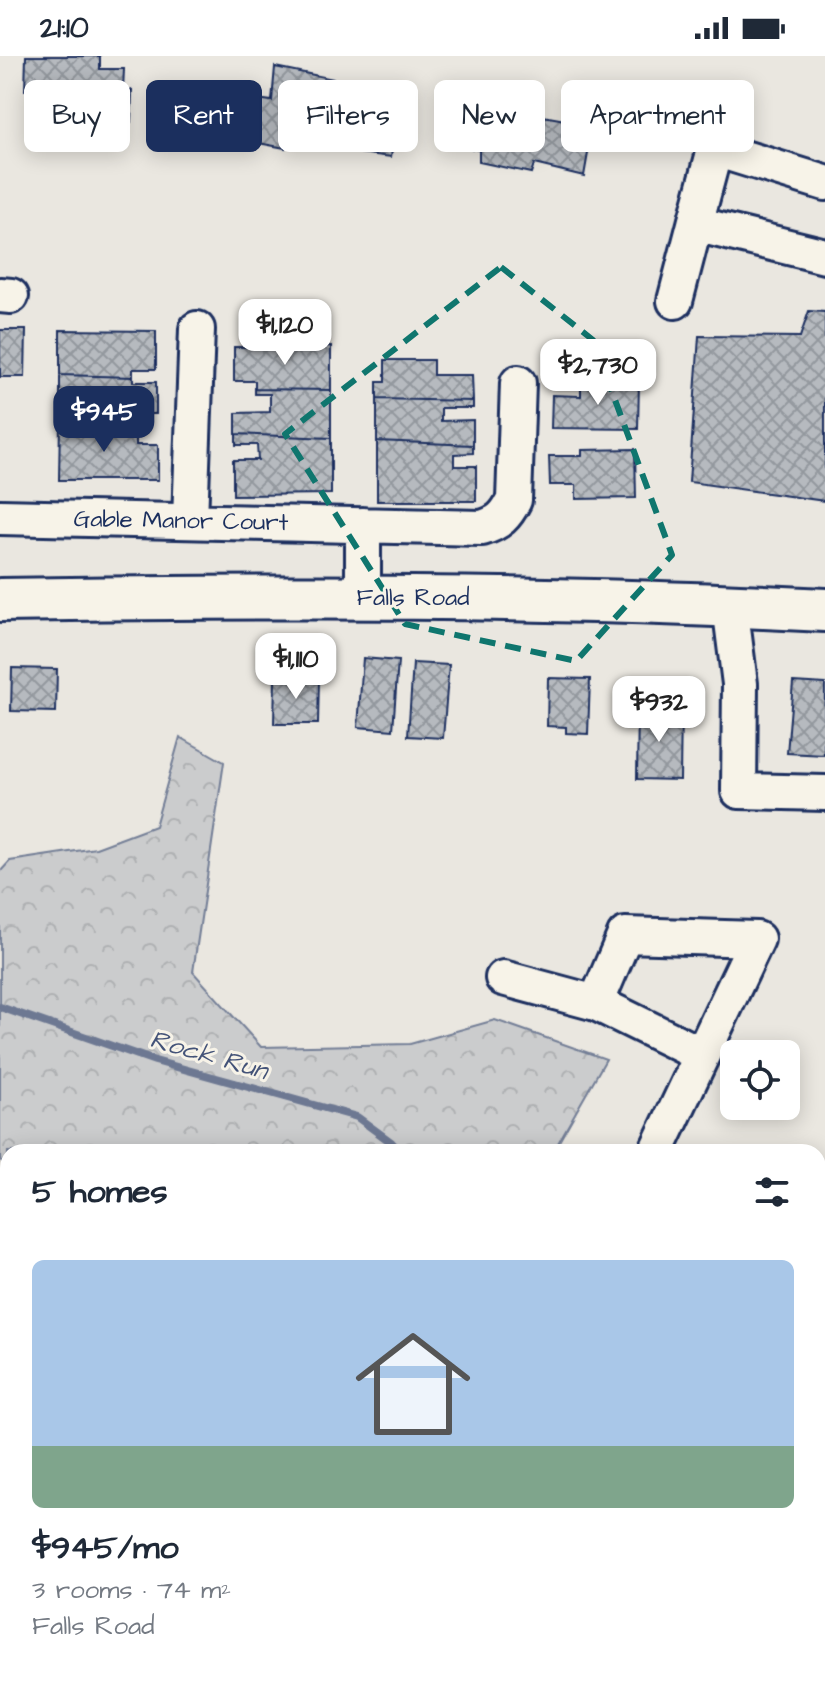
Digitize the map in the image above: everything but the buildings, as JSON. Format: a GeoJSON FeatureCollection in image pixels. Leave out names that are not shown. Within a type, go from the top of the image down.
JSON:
{"type":"FeatureCollection","features":[{"type":"Feature","properties":{"kind":"main road","name":"Falls Road"},"geometry":{"type":"LineString","coordinates":[[0,600],[363,598],[639,601],[825,610]]}},
{"type":"Feature","properties":{"kind":"street"},"geometry":{"type":"LineString","coordinates":[[675,301],[715,149],[825,183]]}},
{"type":"Feature","properties":{"kind":"street"},"geometry":{"type":"LineString","coordinates":[[695,224],[825,256]]}},
{"type":"Feature","properties":{"kind":"street"},"geometry":{"type":"LineString","coordinates":[[190,520],[197,329]]}},
{"type":"Feature","properties":{"kind":"street","name":"Gable Manor Court"},"geometry":{"type":"LineString","coordinates":[[0,517],[482,528],[497,523],[507,514],[514,500],[518,383]]}},
{"type":"Feature","properties":{"kind":"street"},"geometry":{"type":"LineString","coordinates":[[363,525],[363,598]]}},
{"type":"Feature","properties":{"kind":"street"},"geometry":{"type":"LineString","coordinates":[[730,605],[740,684],[739,791],[825,793]]}},
{"type":"Feature","properties":{"kind":"street"},"geometry":{"type":"LineString","coordinates":[[596,1003],[625,935],[757,939],[660,1144]]}},
{"type":"Feature","properties":{"kind":"street"},"geometry":{"type":"LineString","coordinates":[[503,978],[596,1003],[702,1055]]}},
{"type":"Feature","properties":{"kind":"highlighted area"},"geometry":{"type":"Polygon","coordinates":[[[501,267],[593,340],[672,555],[576,661],[405,624],[285,434],[501,267]]]}},
{"type":"Feature","properties":{"kind":"green space"},"geometry":{"type":"Polygon","coordinates":[[[180,737],[224,762],[193,972],[261,1047],[410,1044],[495,1020],[606,1059],[558,1144],[0,1144],[0,872],[10,861],[96,848],[155,826],[180,737]]]}},
{"type":"Feature","properties":{"kind":"waterway","name":"Rock Run"},"geometry":{"type":"LineString","coordinates":[[0,1007],[155,1061],[357,1117],[393,1144]]}}]}
